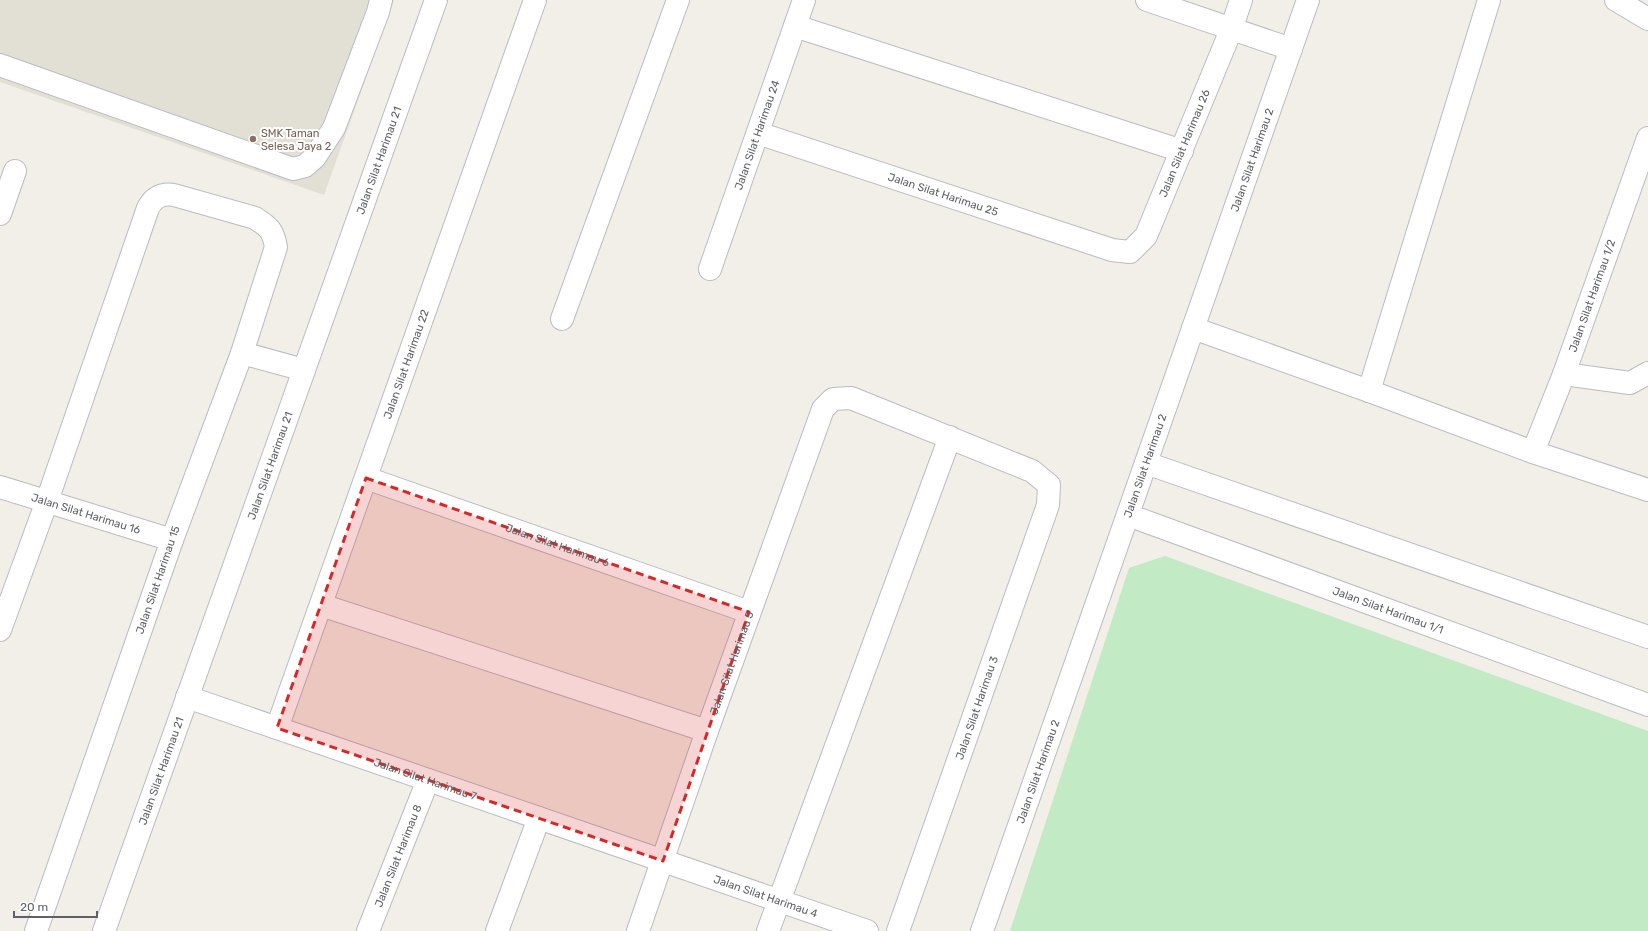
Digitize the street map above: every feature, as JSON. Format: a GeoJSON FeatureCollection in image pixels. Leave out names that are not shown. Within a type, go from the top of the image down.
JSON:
{"type":"FeatureCollection","features":[{"type":"Feature","properties":{"kind":"street"},"geometry":{"type":"LineString","coordinates":[[0,65],[293,169],[305,166],[315,158],[334,128],[378,12],[381,0]]}},
{"type":"Feature","properties":{"kind":"street","name":"Jalan Silat Harimau 21"},"geometry":{"type":"LineString","coordinates":[[104,931],[436,0]]}},
{"type":"Feature","properties":{"kind":"street","name":"Jalan Silat Harimau 22"},"geometry":{"type":"LineString","coordinates":[[277,728],[535,0]]}},
{"type":"Feature","properties":{"kind":"street"},"geometry":{"type":"LineString","coordinates":[[562,319],[678,0]]}},
{"type":"Feature","properties":{"kind":"street","name":"Jalan Silat Harimau 24"},"geometry":{"type":"LineString","coordinates":[[710,269],[804,0]]}},
{"type":"Feature","properties":{"kind":"street"},"geometry":{"type":"LineString","coordinates":[[1147,0],[1231,30],[1291,49]]}},
{"type":"Feature","properties":{"kind":"street","name":"Jalan Silat Harimau 26"},"geometry":{"type":"LineString","coordinates":[[1130,252],[1146,236],[1231,30],[1241,0]]}},
{"type":"Feature","properties":{"kind":"street","name":"Jalan Silat Harimau 2"},"geometry":{"type":"LineString","coordinates":[[982,931],[1308,0]]}},
{"type":"Feature","properties":{"kind":"street"},"geometry":{"type":"LineString","coordinates":[[1369,391],[1489,0]]}},
{"type":"Feature","properties":{"kind":"street"},"geometry":{"type":"LineString","coordinates":[[1616,0],[1648,19]]}},
{"type":"Feature","properties":{"kind":"street"},"geometry":{"type":"LineString","coordinates":[[795,26],[1182,151]]}},
{"type":"Feature","properties":{"kind":"street","name":"Jalan Silat Harimau 25"},"geometry":{"type":"LineString","coordinates":[[758,133],[1112,250],[1130,252]]}},
{"type":"Feature","properties":{"kind":"street","name":"Jalan Silat Harimau 1/2"},"geometry":{"type":"LineString","coordinates":[[1533,452],[1564,374],[1647,146]]}},
{"type":"Feature","properties":{"kind":"street"},"geometry":{"type":"LineString","coordinates":[[0,214],[15,171]]}},
{"type":"Feature","properties":{"kind":"street","name":"Jalan Silat Harimau 15"},"geometry":{"type":"LineString","coordinates":[[36,931],[172,540],[242,353],[276,247],[271,229],[255,218],[174,195],[166,194],[158,196],[152,201],[148,208],[47,501]]}},
{"type":"Feature","properties":{"kind":"street"},"geometry":{"type":"LineString","coordinates":[[1193,328],[1533,452],[1648,490]]}},
{"type":"Feature","properties":{"kind":"street"},"geometry":{"type":"LineString","coordinates":[[242,353],[304,370]]}},
{"type":"Feature","properties":{"kind":"street"},"geometry":{"type":"LineString","coordinates":[[1564,374],[1630,382],[1648,373]]}},
{"type":"Feature","properties":{"kind":"street","name":"Jalan Silat Harimau 5"},"geometry":{"type":"LineString","coordinates":[[638,931],[749,612],[823,409],[833,399],[851,398],[950,437]]}},
{"type":"Feature","properties":{"kind":"street"},"geometry":{"type":"LineString","coordinates":[[768,931],[950,437]]}},
{"type":"Feature","properties":{"kind":"street","name":"Jalan Silat Harimau 3"},"geometry":{"type":"LineString","coordinates":[[898,931],[1048,505],[1049,485],[1032,471],[950,437]]}},
{"type":"Feature","properties":{"kind":"street"},"geometry":{"type":"LineString","coordinates":[[1146,463],[1648,637]]}},
{"type":"Feature","properties":{"kind":"street","name":"Jalan Silat Harimau 6"},"geometry":{"type":"LineString","coordinates":[[366,478],[749,612]]}},
{"type":"Feature","properties":{"kind":"street","name":"Jalan Silat Harimau 16"},"geometry":{"type":"LineString","coordinates":[[0,487],[172,540]]}},
{"type":"Feature","properties":{"kind":"street"},"geometry":{"type":"LineString","coordinates":[[0,630],[47,501]]}},
{"type":"Feature","properties":{"kind":"street","name":"Jalan Silat Harimau 1/1"},"geometry":{"type":"LineString","coordinates":[[1128,515],[1648,705]]}},
{"type":"Feature","properties":{"kind":"street"},"geometry":{"type":"LineString","coordinates":[[321,605],[707,731]]}},
{"type":"Feature","properties":{"kind":"street","name":"Jalan Silat Harimau 7"},"geometry":{"type":"LineString","coordinates":[[187,697],[663,861]]}},
{"type":"Feature","properties":{"kind":"street","name":"Jalan Silat Harimau 8"},"geometry":{"type":"LineString","coordinates":[[368,931],[428,780]]}},
{"type":"Feature","properties":{"kind":"street"},"geometry":{"type":"LineString","coordinates":[[497,931],[539,818]]}},
{"type":"Feature","properties":{"kind":"street","name":"Jalan Silat Harimau 4"},"geometry":{"type":"LineString","coordinates":[[663,861],[867,931]]}},
{"type":"Feature","properties":{"kind":"highlighted area"},"geometry":{"type":"Polygon","coordinates":[[[366,478],[749,612],[663,861],[277,728],[366,478]]]}},
{"type":"Feature","properties":{"kind":"shaded area","name":"SMK Taman Selesa Jaya 2"},"geometry":{"type":"Polygon","coordinates":[[[0,0],[394,0],[324,195],[0,82],[0,0]]]}},
{"type":"Feature","properties":{"kind":"green space"},"geometry":{"type":"Polygon","coordinates":[[[1165,556],[1648,731],[1648,931],[1010,931],[1129,568],[1165,556]]]}},
{"type":"Feature","properties":{"kind":"place","name":"SMK Taman Selesa Jaya 2"},"geometry":{"type":"Point","coordinates":[253,139]}}]}
